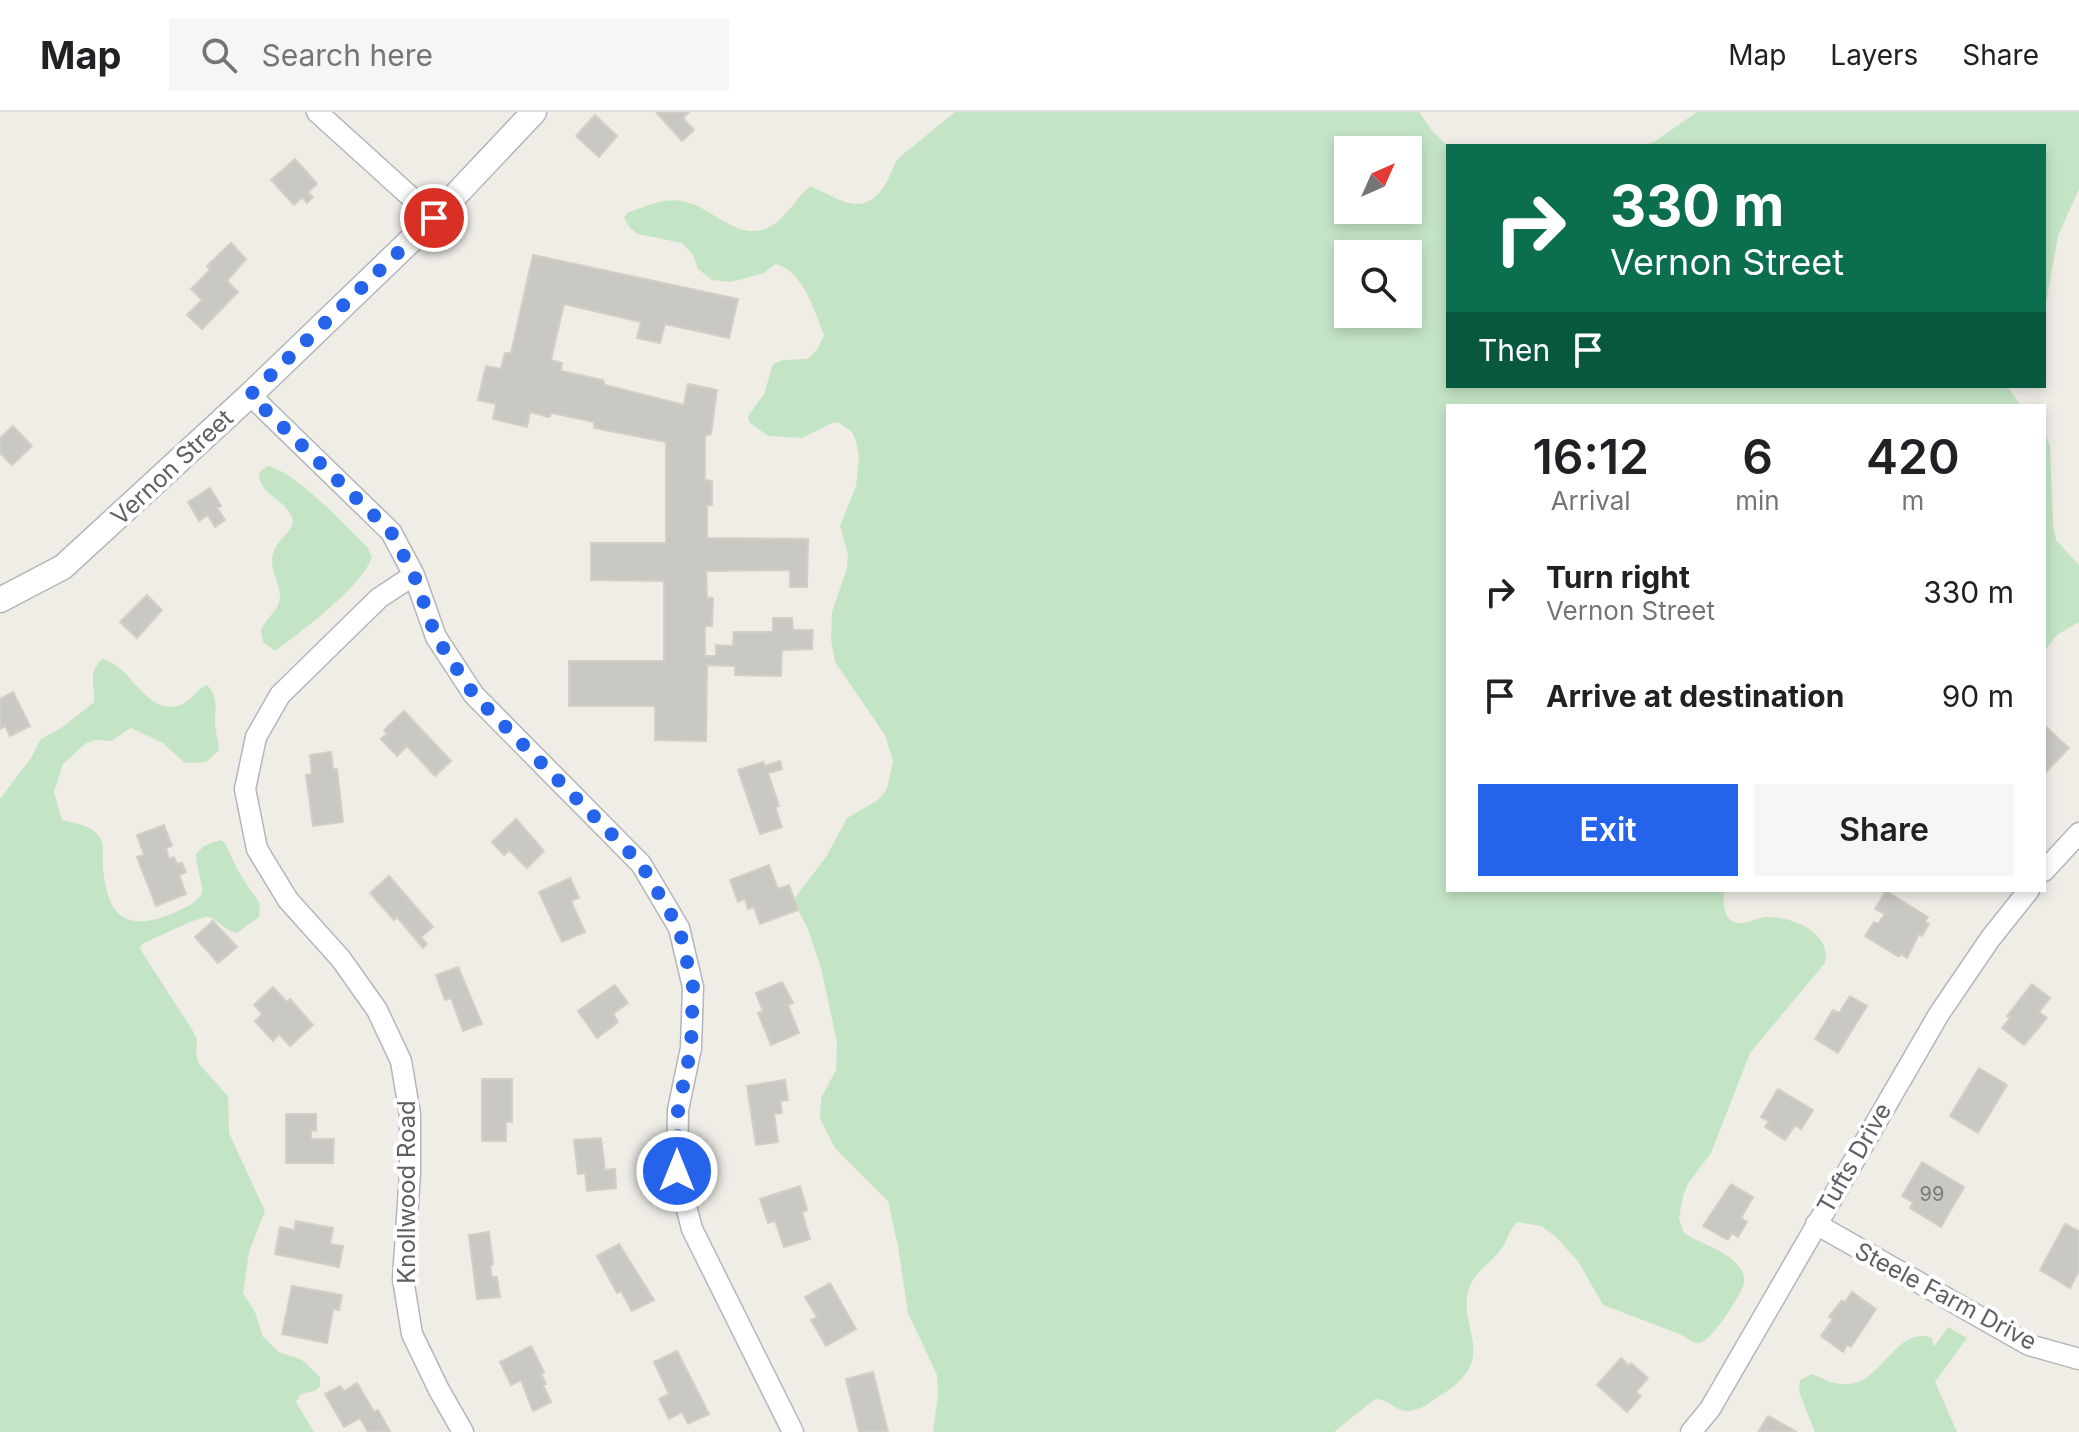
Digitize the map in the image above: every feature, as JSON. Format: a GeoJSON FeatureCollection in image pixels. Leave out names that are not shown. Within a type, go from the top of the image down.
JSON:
{"type":"FeatureCollection","features":[{"type":"Feature","properties":{"kind":"street"},"geometry":{"type":"LineString","coordinates":[[317,112],[434,218]]}},
{"type":"Feature","properties":{"kind":"street","name":"Vernon Street"},"geometry":{"type":"LineString","coordinates":[[0,600],[63,567],[250,395],[434,218],[534,112]]}},
{"type":"Feature","properties":{"kind":"street"},"geometry":{"type":"LineString","coordinates":[[250,395],[391,532],[414,575],[436,637],[474,695],[641,864],[679,928],[693,987],[691,1048],[678,1110],[677,1171],[692,1229],[793,1432]]}},
{"type":"Feature","properties":{"kind":"street","name":"Knollwood Road"},"geometry":{"type":"LineString","coordinates":[[414,575],[379,598],[280,695],[256,737],[245,789],[257,849],[288,900],[341,959],[377,1010],[401,1061],[410,1129],[403,1279],[412,1334],[463,1432]]}},
{"type":"Feature","properties":{"kind":"street"},"geometry":{"type":"LineString","coordinates":[[2046,869],[2079,833]]}},
{"type":"Feature","properties":{"kind":"street","name":"Tufts Drive"},"geometry":{"type":"LineString","coordinates":[[1691,1432],[1710,1409],[1939,1014],[1990,939],[2027,892]]}},
{"type":"Feature","properties":{"kind":"street","name":"Steele Farm Drive"},"geometry":{"type":"LineString","coordinates":[[1816,1224],[2029,1345],[2079,1359]]}},
{"type":"Feature","properties":{"kind":"green space"},"geometry":{"type":"Polygon","coordinates":[[[955,112],[1419,112],[1446,144],[1446,388],[2008,388],[2020,404],[1446,404],[1446,892],[1724,892],[1725,910],[1732,921],[1744,923],[1768,917],[1798,923],[1816,935],[1826,952],[1825,963],[1750,1053],[1711,1153],[1689,1182],[1683,1196],[1679,1218],[1684,1233],[1731,1258],[1744,1277],[1742,1289],[1732,1307],[1704,1341],[1695,1342],[1603,1305],[1578,1261],[1555,1236],[1541,1226],[1517,1222],[1502,1248],[1476,1275],[1470,1286],[1467,1315],[1473,1354],[1469,1368],[1459,1381],[1417,1409],[1403,1410],[1375,1399],[1334,1432],[933,1432],[937,1375],[908,1313],[888,1201],[835,1148],[820,1119],[821,1098],[836,1070],[837,1042],[821,968],[808,929],[793,900],[826,857],[847,818],[878,800],[887,789],[893,761],[885,735],[835,662],[831,639],[832,612],[847,568],[848,555],[840,526],[856,486],[859,456],[856,441],[852,432],[838,422],[802,438],[768,436],[749,422],[748,416],[764,394],[773,364],[783,360],[807,359],[817,350],[824,335],[806,293],[793,274],[775,264],[764,273],[731,282],[712,280],[698,269],[693,255],[682,243],[638,234],[624,218],[627,213],[648,205],[678,201],[697,206],[738,228],[760,230],[782,218],[810,186],[840,200],[859,204],[877,195],[901,156],[955,112]]]}},
{"type":"Feature","properties":{"kind":"green space"},"geometry":{"type":"Polygon","coordinates":[[[1697,112],[2079,112],[2079,189],[2058,236],[2046,303],[2046,144],[1647,144],[1697,112]]]}},
{"type":"Feature","properties":{"kind":"green space"},"geometry":{"type":"Polygon","coordinates":[[[2046,437],[2050,446],[2056,540],[2079,565],[2079,622],[2057,635],[2046,649],[2046,437]]]}},
{"type":"Feature","properties":{"kind":"green space"},"geometry":{"type":"Polygon","coordinates":[[[267,466],[291,477],[319,500],[367,547],[372,557],[344,595],[275,651],[263,642],[261,630],[280,597],[273,554],[293,522],[286,508],[260,481],[259,473],[267,466]]]}},
{"type":"Feature","properties":{"kind":"green space"},"geometry":{"type":"Polygon","coordinates":[[[102,659],[121,670],[146,696],[165,706],[182,704],[207,685],[215,698],[219,750],[206,762],[185,763],[163,743],[131,728],[111,741],[86,743],[63,764],[54,792],[62,820],[88,827],[100,838],[110,900],[124,917],[134,921],[160,918],[197,900],[202,889],[196,854],[204,846],[220,840],[225,843],[238,871],[260,904],[259,917],[237,933],[204,917],[142,944],[140,949],[193,1031],[199,1064],[228,1096],[229,1133],[265,1211],[249,1252],[243,1293],[255,1312],[263,1337],[279,1352],[302,1360],[320,1377],[320,1386],[315,1391],[301,1394],[296,1402],[314,1432],[0,1432],[0,799],[31,758],[41,739],[64,726],[94,702],[93,674],[102,659]]]}},
{"type":"Feature","properties":{"kind":"green space"},"geometry":{"type":"Polygon","coordinates":[[[1948,1327],[1967,1338],[1935,1382],[1957,1432],[1815,1432],[1799,1392],[1800,1380],[1812,1374],[1827,1381],[1854,1383],[1874,1372],[1910,1339],[1920,1336],[1932,1338],[1934,1347],[1948,1327]]]}},
{"type":"Feature","properties":{"kind":"building"},"geometry":{"type":"Polygon","coordinates":[[[656,112],[689,112],[683,118],[694,130],[682,141],[656,112]]]}},
{"type":"Feature","properties":{"kind":"building"},"geometry":{"type":"Polygon","coordinates":[[[595,115],[617,136],[599,157],[576,136],[595,115]]]}},
{"type":"Feature","properties":{"kind":"building"},"geometry":{"type":"Polygon","coordinates":[[[295,159],[317,184],[308,192],[313,197],[307,203],[302,197],[294,205],[271,180],[295,159]]]}},
{"type":"Feature","properties":{"kind":"building"},"geometry":{"type":"Polygon","coordinates":[[[231,243],[246,259],[227,281],[238,292],[202,329],[187,315],[202,300],[191,289],[210,270],[207,266],[231,243]]]}},
{"type":"Feature","properties":{"kind":"building"},"geometry":{"type":"Polygon","coordinates":[[[533,255],[738,299],[729,338],[665,324],[660,343],[637,338],[641,322],[564,304],[551,360],[562,363],[561,371],[603,380],[605,385],[684,405],[688,384],[717,390],[711,434],[705,436],[705,480],[712,481],[712,505],[707,506],[707,538],[808,539],[807,587],[790,587],[790,570],[706,571],[707,598],[713,598],[712,626],[705,626],[705,656],[716,656],[716,645],[733,646],[734,632],[773,632],[773,618],[792,618],[793,630],[813,630],[812,649],[782,650],[781,676],[735,675],[735,666],[707,665],[706,741],[655,740],[655,706],[569,706],[569,661],[664,661],[664,581],[591,580],[591,543],[666,543],[666,442],[594,428],[594,422],[552,413],[549,417],[530,412],[527,427],[493,419],[496,404],[478,400],[486,366],[501,369],[505,353],[511,353],[533,255]]]}},
{"type":"Feature","properties":{"kind":"building"},"geometry":{"type":"Polygon","coordinates":[[[13,426],[32,446],[12,465],[0,453],[0,438],[13,426]]]}},
{"type":"Feature","properties":{"kind":"building"},"geometry":{"type":"Polygon","coordinates":[[[210,488],[225,520],[215,527],[208,515],[199,521],[188,502],[210,488]]]}},
{"type":"Feature","properties":{"kind":"building"},"geometry":{"type":"Polygon","coordinates":[[[147,595],[162,610],[137,638],[120,622],[147,595]]]}},
{"type":"Feature","properties":{"kind":"building"},"geometry":{"type":"Polygon","coordinates":[[[13,692],[30,726],[10,736],[5,726],[0,729],[0,699],[13,692]]]}},
{"type":"Feature","properties":{"kind":"building"},"geometry":{"type":"Polygon","coordinates":[[[404,711],[451,761],[435,776],[407,746],[397,756],[381,739],[387,734],[384,730],[404,711]]]}},
{"type":"Feature","properties":{"kind":"building"},"geometry":{"type":"Polygon","coordinates":[[[2046,727],[2069,748],[2046,772],[2046,727]]]}},
{"type":"Feature","properties":{"kind":"building"},"geometry":{"type":"Polygon","coordinates":[[[331,752],[333,769],[337,769],[343,822],[313,826],[306,775],[312,774],[310,755],[331,752]]]}},
{"type":"Feature","properties":{"kind":"building"},"geometry":{"type":"Polygon","coordinates":[[[780,761],[782,769],[768,773],[782,827],[760,834],[738,770],[763,762],[765,766],[780,761]]]}},
{"type":"Feature","properties":{"kind":"building"},"geometry":{"type":"Polygon","coordinates":[[[516,819],[544,851],[527,868],[509,850],[504,855],[492,842],[516,819]]]}},
{"type":"Feature","properties":{"kind":"building"},"geometry":{"type":"Polygon","coordinates":[[[164,825],[172,846],[166,848],[169,859],[174,857],[177,864],[182,863],[186,872],[179,875],[186,894],[156,906],[137,857],[144,855],[137,835],[164,825]]]}},
{"type":"Feature","properties":{"kind":"building"},"geometry":{"type":"Polygon","coordinates":[[[769,865],[778,889],[789,885],[798,910],[760,924],[754,907],[748,909],[745,899],[738,902],[730,880],[769,865]]]}},
{"type":"Feature","properties":{"kind":"building"},"geometry":{"type":"Polygon","coordinates":[[[389,876],[433,927],[421,937],[427,944],[423,948],[397,917],[394,920],[370,893],[389,876]]]}},
{"type":"Feature","properties":{"kind":"building"},"geometry":{"type":"Polygon","coordinates":[[[570,878],[579,898],[571,901],[585,932],[562,942],[539,892],[570,878]]]}},
{"type":"Feature","properties":{"kind":"building"},"geometry":{"type":"Polygon","coordinates":[[[1888,892],[1928,917],[1925,922],[1929,924],[1922,936],[1919,934],[1907,958],[1901,954],[1899,957],[1865,936],[1874,922],[1878,924],[1885,914],[1875,909],[1888,892]]]}},
{"type":"Feature","properties":{"kind":"building"},"geometry":{"type":"Polygon","coordinates":[[[213,921],[237,947],[218,963],[195,937],[213,921]]]}},
{"type":"Feature","properties":{"kind":"building"},"geometry":{"type":"Polygon","coordinates":[[[458,967],[482,1024],[463,1031],[451,998],[445,1000],[436,975],[458,967]]]}},
{"type":"Feature","properties":{"kind":"building"},"geometry":{"type":"Polygon","coordinates":[[[782,982],[793,1003],[788,1005],[799,1033],[771,1045],[758,1013],[763,1011],[756,993],[782,982]]]}},
{"type":"Feature","properties":{"kind":"building"},"geometry":{"type":"Polygon","coordinates":[[[2032,984],[2050,998],[2039,1012],[2047,1018],[2024,1045],[2002,1028],[2010,1018],[2007,1016],[2032,984]]]}},
{"type":"Feature","properties":{"kind":"building"},"geometry":{"type":"Polygon","coordinates":[[[615,985],[628,1003],[613,1014],[618,1022],[597,1038],[578,1011],[615,985]]]}},
{"type":"Feature","properties":{"kind":"building"},"geometry":{"type":"Polygon","coordinates":[[[273,987],[287,1002],[290,999],[313,1025],[290,1046],[279,1034],[273,1041],[255,1021],[262,1014],[254,1005],[273,987]]]}},
{"type":"Feature","properties":{"kind":"building"},"geometry":{"type":"Polygon","coordinates":[[[1850,996],[1867,1006],[1838,1053],[1815,1039],[1833,1010],[1839,1013],[1850,996]]]}},
{"type":"Feature","properties":{"kind":"building"},"geometry":{"type":"Polygon","coordinates":[[[1979,1068],[2007,1085],[1978,1133],[1950,1116],[1979,1068]]]}},
{"type":"Feature","properties":{"kind":"building"},"geometry":{"type":"Polygon","coordinates":[[[482,1079],[512,1079],[512,1122],[506,1122],[506,1141],[482,1141],[482,1079]]]}},
{"type":"Feature","properties":{"kind":"building"},"geometry":{"type":"Polygon","coordinates":[[[785,1080],[788,1100],[780,1101],[782,1113],[774,1114],[778,1142],[756,1145],[747,1086],[785,1080]]]}},
{"type":"Feature","properties":{"kind":"building"},"geometry":{"type":"Polygon","coordinates":[[[1778,1089],[1813,1110],[1801,1129],[1795,1125],[1785,1140],[1765,1127],[1769,1121],[1761,1117],[1778,1089]]]}},
{"type":"Feature","properties":{"kind":"building"},"geometry":{"type":"Polygon","coordinates":[[[286,1114],[316,1114],[316,1131],[311,1130],[311,1139],[334,1139],[333,1163],[286,1163],[286,1114]]]}},
{"type":"Feature","properties":{"kind":"building"},"geometry":{"type":"Polygon","coordinates":[[[601,1138],[605,1170],[615,1169],[616,1188],[587,1191],[585,1173],[578,1174],[574,1140],[601,1138]]]}},
{"type":"Feature","properties":{"kind":"building"},"geometry":{"type":"Polygon","coordinates":[[[1922,1162],[1964,1187],[1941,1227],[1910,1208],[1913,1202],[1902,1196],[1922,1162]]]}},
{"type":"Feature","properties":{"kind":"building"},"geometry":{"type":"Polygon","coordinates":[[[1731,1184],[1753,1197],[1741,1218],[1747,1222],[1738,1237],[1732,1233],[1728,1240],[1703,1226],[1731,1184]]]}},
{"type":"Feature","properties":{"kind":"building"},"geometry":{"type":"Polygon","coordinates":[[[800,1186],[807,1210],[802,1212],[810,1239],[784,1247],[775,1221],[768,1223],[760,1199],[800,1186]]]}},
{"type":"Feature","properties":{"kind":"building"},"geometry":{"type":"Polygon","coordinates":[[[296,1221],[333,1228],[330,1244],[343,1246],[339,1267],[275,1254],[280,1227],[294,1230],[296,1221]]]}},
{"type":"Feature","properties":{"kind":"building"},"geometry":{"type":"Polygon","coordinates":[[[2065,1224],[2079,1231],[2079,1271],[2070,1288],[2040,1270],[2065,1224]]]}},
{"type":"Feature","properties":{"kind":"building"},"geometry":{"type":"Polygon","coordinates":[[[489,1232],[493,1264],[490,1266],[492,1277],[497,1277],[500,1297],[477,1299],[469,1235],[489,1232]]]}},
{"type":"Feature","properties":{"kind":"building"},"geometry":{"type":"Polygon","coordinates":[[[619,1244],[654,1300],[632,1311],[621,1291],[617,1293],[597,1256],[619,1244]]]}},
{"type":"Feature","properties":{"kind":"building"},"geometry":{"type":"Polygon","coordinates":[[[830,1283],[856,1329],[826,1346],[811,1320],[817,1317],[805,1297],[830,1283]]]}},
{"type":"Feature","properties":{"kind":"building"},"geometry":{"type":"Polygon","coordinates":[[[292,1286],[342,1295],[339,1310],[333,1309],[327,1343],[282,1334],[292,1286]]]}},
{"type":"Feature","properties":{"kind":"building"},"geometry":{"type":"Polygon","coordinates":[[[1852,1292],[1876,1309],[1851,1347],[1847,1345],[1843,1352],[1821,1336],[1833,1319],[1829,1317],[1852,1292]]]}},
{"type":"Feature","properties":{"kind":"building"},"geometry":{"type":"Polygon","coordinates":[[[531,1346],[544,1372],[541,1374],[546,1384],[543,1385],[551,1402],[533,1411],[521,1380],[511,1385],[500,1362],[531,1346]]]}},
{"type":"Feature","properties":{"kind":"building"},"geometry":{"type":"Polygon","coordinates":[[[677,1351],[709,1414],[688,1424],[682,1412],[669,1419],[659,1399],[669,1394],[654,1362],[677,1351]]]}},
{"type":"Feature","properties":{"kind":"building"},"geometry":{"type":"Polygon","coordinates":[[[1621,1358],[1648,1378],[1636,1392],[1641,1396],[1627,1412],[1597,1385],[1621,1358]]]}},
{"type":"Feature","properties":{"kind":"building"},"geometry":{"type":"Polygon","coordinates":[[[873,1372],[888,1432],[859,1432],[846,1379],[873,1372]]]}},
{"type":"Feature","properties":{"kind":"building"},"geometry":{"type":"Polygon","coordinates":[[[357,1383],[374,1412],[378,1410],[390,1431],[368,1432],[360,1418],[344,1427],[325,1394],[340,1386],[344,1391],[357,1383]]]}},
{"type":"Feature","properties":{"kind":"building"},"geometry":{"type":"Polygon","coordinates":[[[1768,1416],[1797,1432],[1758,1432],[1768,1416]]]}},
{"type":"Feature","properties":{"kind":"route"},"geometry":{"type":"LineString","coordinates":[[434,218],[250,395],[391,532],[414,575],[436,637],[474,695],[641,864],[679,928],[693,987],[691,1048],[678,1110],[677,1171]]}}]}
